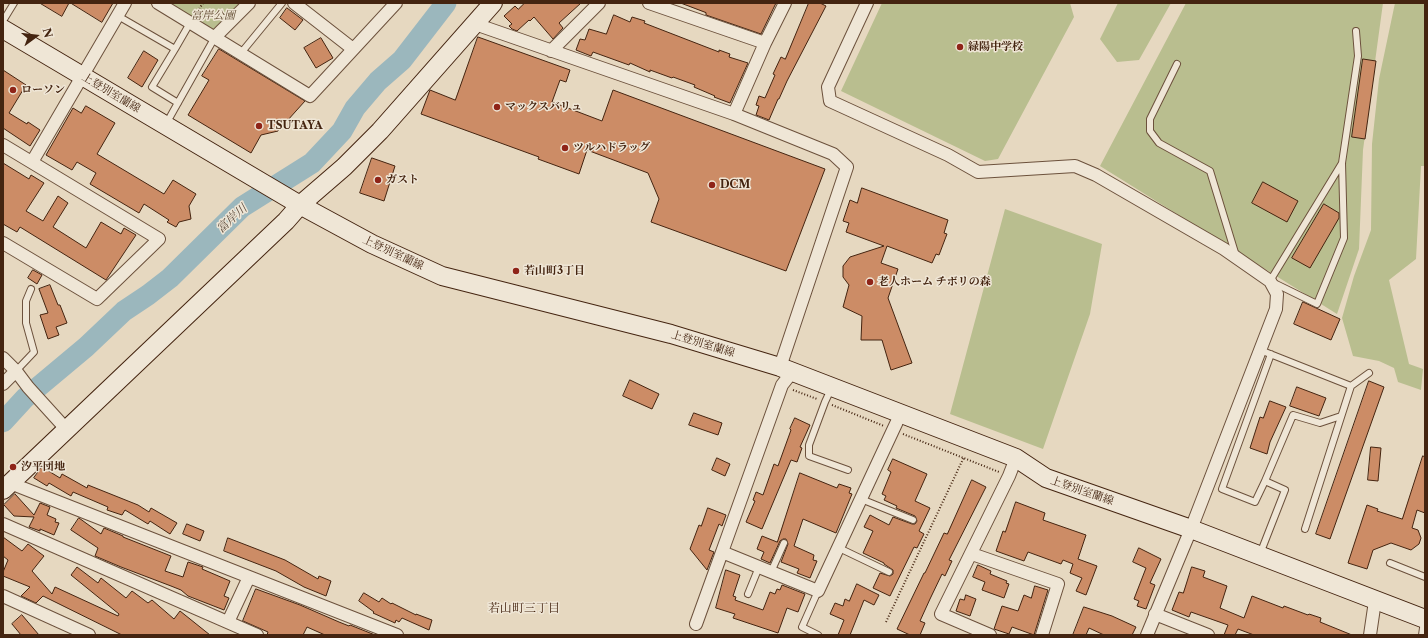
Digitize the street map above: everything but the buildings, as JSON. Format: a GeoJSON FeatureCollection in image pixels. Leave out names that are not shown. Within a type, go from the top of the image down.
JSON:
{"type":"FeatureCollection","features":[{"type":"Feature","properties":{"kind":"main road"},"geometry":{"type":"LineString","coordinates":[[6,486],[62,424],[280,226],[294,202],[344,167],[380,131],[493,3]]}},
{"type":"Feature","properties":{"kind":"main road","name":"上登別室蘭線"},"geometry":{"type":"LineString","coordinates":[[3,28],[294,202],[372,244],[442,276],[665,333],[786,369],[1016,458],[1046,478],[1191,529],[1375,601],[1424,622]]}},
{"type":"Feature","properties":{"kind":"street"},"geometry":{"type":"LineString","coordinates":[[32,162],[125,3]]}},
{"type":"Feature","properties":{"kind":"street"},"geometry":{"type":"LineString","coordinates":[[158,3],[192,16],[216,37],[310,96],[395,4]]}},
{"type":"Feature","properties":{"kind":"street"},"geometry":{"type":"LineString","coordinates":[[216,37],[249,3]]}},
{"type":"Feature","properties":{"kind":"street"},"geometry":{"type":"LineString","coordinates":[[551,51],[599,3]]}},
{"type":"Feature","properties":{"kind":"street"},"geometry":{"type":"LineString","coordinates":[[649,3],[765,43]]}},
{"type":"Feature","properties":{"kind":"street"},"geometry":{"type":"LineString","coordinates":[[734,114],[765,43],[785,3]]}},
{"type":"Feature","properties":{"kind":"street"},"geometry":{"type":"LineString","coordinates":[[867,3],[828,87],[830,101],[948,154],[978,172],[1075,166],[1096,175],[1183,224],[1236,257],[1270,281],[1277,294],[1276,309],[1266,352],[1147,635]]}},
{"type":"Feature","properties":{"kind":"street"},"geometry":{"type":"LineString","coordinates":[[299,4],[353,49]]}},
{"type":"Feature","properties":{"kind":"street"},"geometry":{"type":"LineString","coordinates":[[475,24],[734,114],[834,154],[847,168],[782,385],[696,624]]}},
{"type":"Feature","properties":{"kind":"street"},"geometry":{"type":"LineString","coordinates":[[3,145],[159,239],[97,299],[3,243]]}},
{"type":"Feature","properties":{"kind":"street"},"geometry":{"type":"LineString","coordinates":[[3,358],[62,424]]}},
{"type":"Feature","properties":{"kind":"street"},"geometry":{"type":"LineString","coordinates":[[3,384],[16,371]]}},
{"type":"Feature","properties":{"kind":"street"},"geometry":{"type":"LineString","coordinates":[[722,552],[818,591],[901,413]]}},
{"type":"Feature","properties":{"kind":"street"},"geometry":{"type":"LineString","coordinates":[[990,635],[941,614],[972,554],[1016,458]]}},
{"type":"Feature","properties":{"kind":"street"},"geometry":{"type":"LineString","coordinates":[[6,486],[249,577],[397,635]]}},
{"type":"Feature","properties":{"kind":"street"},"geometry":{"type":"LineString","coordinates":[[3,524],[257,635]]}},
{"type":"Feature","properties":{"kind":"street"},"geometry":{"type":"LineString","coordinates":[[972,554],[1058,584],[1042,635]]}},
{"type":"Feature","properties":{"kind":"street"},"geometry":{"type":"LineString","coordinates":[[228,622],[249,577]]}},
{"type":"Feature","properties":{"kind":"street"},"geometry":{"type":"LineString","coordinates":[[3,596],[89,635]]}},
{"type":"Feature","properties":{"kind":"street"},"geometry":{"type":"LineString","coordinates":[[1370,635],[1375,601]]}},
{"type":"Feature","properties":{"kind":"street"},"geometry":{"type":"LineString","coordinates":[[1156,614],[1208,635]]}},
{"type":"Feature","properties":{"kind":"lane"},"geometry":{"type":"LineString","coordinates":[[3,21],[14,3]]}},
{"type":"Feature","properties":{"kind":"lane"},"geometry":{"type":"LineString","coordinates":[[241,53],[282,3]]}},
{"type":"Feature","properties":{"kind":"lane"},"geometry":{"type":"LineString","coordinates":[[118,16],[175,49]]}},
{"type":"Feature","properties":{"kind":"lane"},"geometry":{"type":"LineString","coordinates":[[178,103],[152,87],[175,49],[192,16]]}},
{"type":"Feature","properties":{"kind":"lane"},"geometry":{"type":"LineString","coordinates":[[1342,163],[1270,281],[1317,304],[1344,238],[1342,163],[1358,56],[1356,31]]}},
{"type":"Feature","properties":{"kind":"lane"},"geometry":{"type":"LineString","coordinates":[[165,125],[216,37]]}},
{"type":"Feature","properties":{"kind":"lane"},"geometry":{"type":"LineString","coordinates":[[1177,64],[1150,119],[1150,131],[1159,143],[1210,171],[1236,257]]}},
{"type":"Feature","properties":{"kind":"lane"},"geometry":{"type":"LineString","coordinates":[[16,371],[34,352],[26,323],[26,301],[31,289]]}},
{"type":"Feature","properties":{"kind":"lane"},"geometry":{"type":"LineString","coordinates":[[1342,416],[1320,423],[1293,416],[1255,502],[1222,489],[1266,352],[1351,386]]}},
{"type":"Feature","properties":{"kind":"lane"},"geometry":{"type":"LineString","coordinates":[[1305,529],[1351,386],[1369,373]]}},
{"type":"Feature","properties":{"kind":"lane"},"geometry":{"type":"LineString","coordinates":[[833,386],[825,402],[809,445],[810,456],[848,470]]}},
{"type":"Feature","properties":{"kind":"lane"},"geometry":{"type":"LineString","coordinates":[[1260,556],[1285,490],[1265,481]]}},
{"type":"Feature","properties":{"kind":"lane"},"geometry":{"type":"LineString","coordinates":[[861,499],[913,520]]}},
{"type":"Feature","properties":{"kind":"lane"},"geometry":{"type":"LineString","coordinates":[[772,572],[784,543]]}},
{"type":"Feature","properties":{"kind":"lane"},"geometry":{"type":"LineString","coordinates":[[839,548],[889,572]]}},
{"type":"Feature","properties":{"kind":"lane"},"geometry":{"type":"LineString","coordinates":[[1390,563],[1425,577]]}},
{"type":"Feature","properties":{"kind":"lane"},"geometry":{"type":"LineString","coordinates":[[748,594],[759,567]]}},
{"type":"Feature","properties":{"kind":"lane"},"geometry":{"type":"LineString","coordinates":[[818,591],[802,627],[818,635]]}},
{"type":"Feature","properties":{"kind":"path"},"geometry":{"type":"LineString","coordinates":[[192,16],[201,4]]}},
{"type":"Feature","properties":{"kind":"path"},"geometry":{"type":"LineString","coordinates":[[192,16],[201,17]]}},
{"type":"Feature","properties":{"kind":"path"},"geometry":{"type":"LineString","coordinates":[[886,622],[964,457]]}},
{"type":"Feature","properties":{"kind":"green space","name":"富岸公園"},"geometry":{"type":"Polygon","coordinates":[[[165,3],[244,3],[220,28],[212,30],[165,3]]]}},
{"type":"Feature","properties":{"kind":"green space","name":"緑陽中学校"},"geometry":{"type":"Polygon","coordinates":[[[882,3],[1070,3],[1074,17],[998,159],[985,161],[841,91],[882,3]]]}},
{"type":"Feature","properties":{"kind":"green space"},"geometry":{"type":"Polygon","coordinates":[[[1118,3],[1171,3],[1139,60],[1117,62],[1100,39],[1118,3]]]}},
{"type":"Feature","properties":{"kind":"green space"},"geometry":{"type":"Polygon","coordinates":[[[1186,3],[1383,3],[1363,150],[1359,249],[1337,314],[1100,166],[1186,3]]]}},
{"type":"Feature","properties":{"kind":"green space"},"geometry":{"type":"Polygon","coordinates":[[[1395,3],[1425,3],[1425,166],[1421,166],[1416,259],[1389,280],[1409,364],[1423,369],[1421,390],[1398,382],[1394,368],[1379,361],[1353,356],[1342,318],[1354,276],[1371,230],[1372,144],[1379,79],[1395,3]]]}},
{"type":"Feature","properties":{"kind":"green space"},"geometry":{"type":"Polygon","coordinates":[[[1005,209],[1102,244],[1090,314],[1043,449],[950,414],[1005,209]]]}},
{"type":"Feature","properties":{"kind":"waterway","name":"富岸川"},"geometry":{"type":"LineString","coordinates":[[3,422],[25,398],[86,347],[124,311],[170,278],[242,207],[312,163],[342,131],[355,108],[378,81],[402,60],[446,3]]}},
{"type":"Feature","properties":{"kind":"place","name":"緑陽中学校"},"geometry":{"type":"Point","coordinates":[960,47]}},
{"type":"Feature","properties":{"kind":"place","name":"ローソン"},"geometry":{"type":"Point","coordinates":[13,90]}},
{"type":"Feature","properties":{"kind":"place","name":"マックスバリュ"},"geometry":{"type":"Point","coordinates":[497,107]}},
{"type":"Feature","properties":{"kind":"place","name":"TSUTAYA"},"geometry":{"type":"Point","coordinates":[259,126]}},
{"type":"Feature","properties":{"kind":"place","name":"ツルハドラッグ"},"geometry":{"type":"Point","coordinates":[565,148]}},
{"type":"Feature","properties":{"kind":"place","name":"ガスト"},"geometry":{"type":"Point","coordinates":[378,180]}},
{"type":"Feature","properties":{"kind":"place","name":"DCM"},"geometry":{"type":"Point","coordinates":[712,185]}},
{"type":"Feature","properties":{"kind":"place","name":"若山町3丁目"},"geometry":{"type":"Point","coordinates":[516,271]}},
{"type":"Feature","properties":{"kind":"place","name":"老人ホーム チボリの森"},"geometry":{"type":"Point","coordinates":[870,282]}},
{"type":"Feature","properties":{"kind":"place","name":"汐平団地"},"geometry":{"type":"Point","coordinates":[13,467]}},
{"type":"Feature","properties":{"kind":"district","name":"若山町三丁目"},"geometry":{"type":"Point","coordinates":[524,609]}}]}
